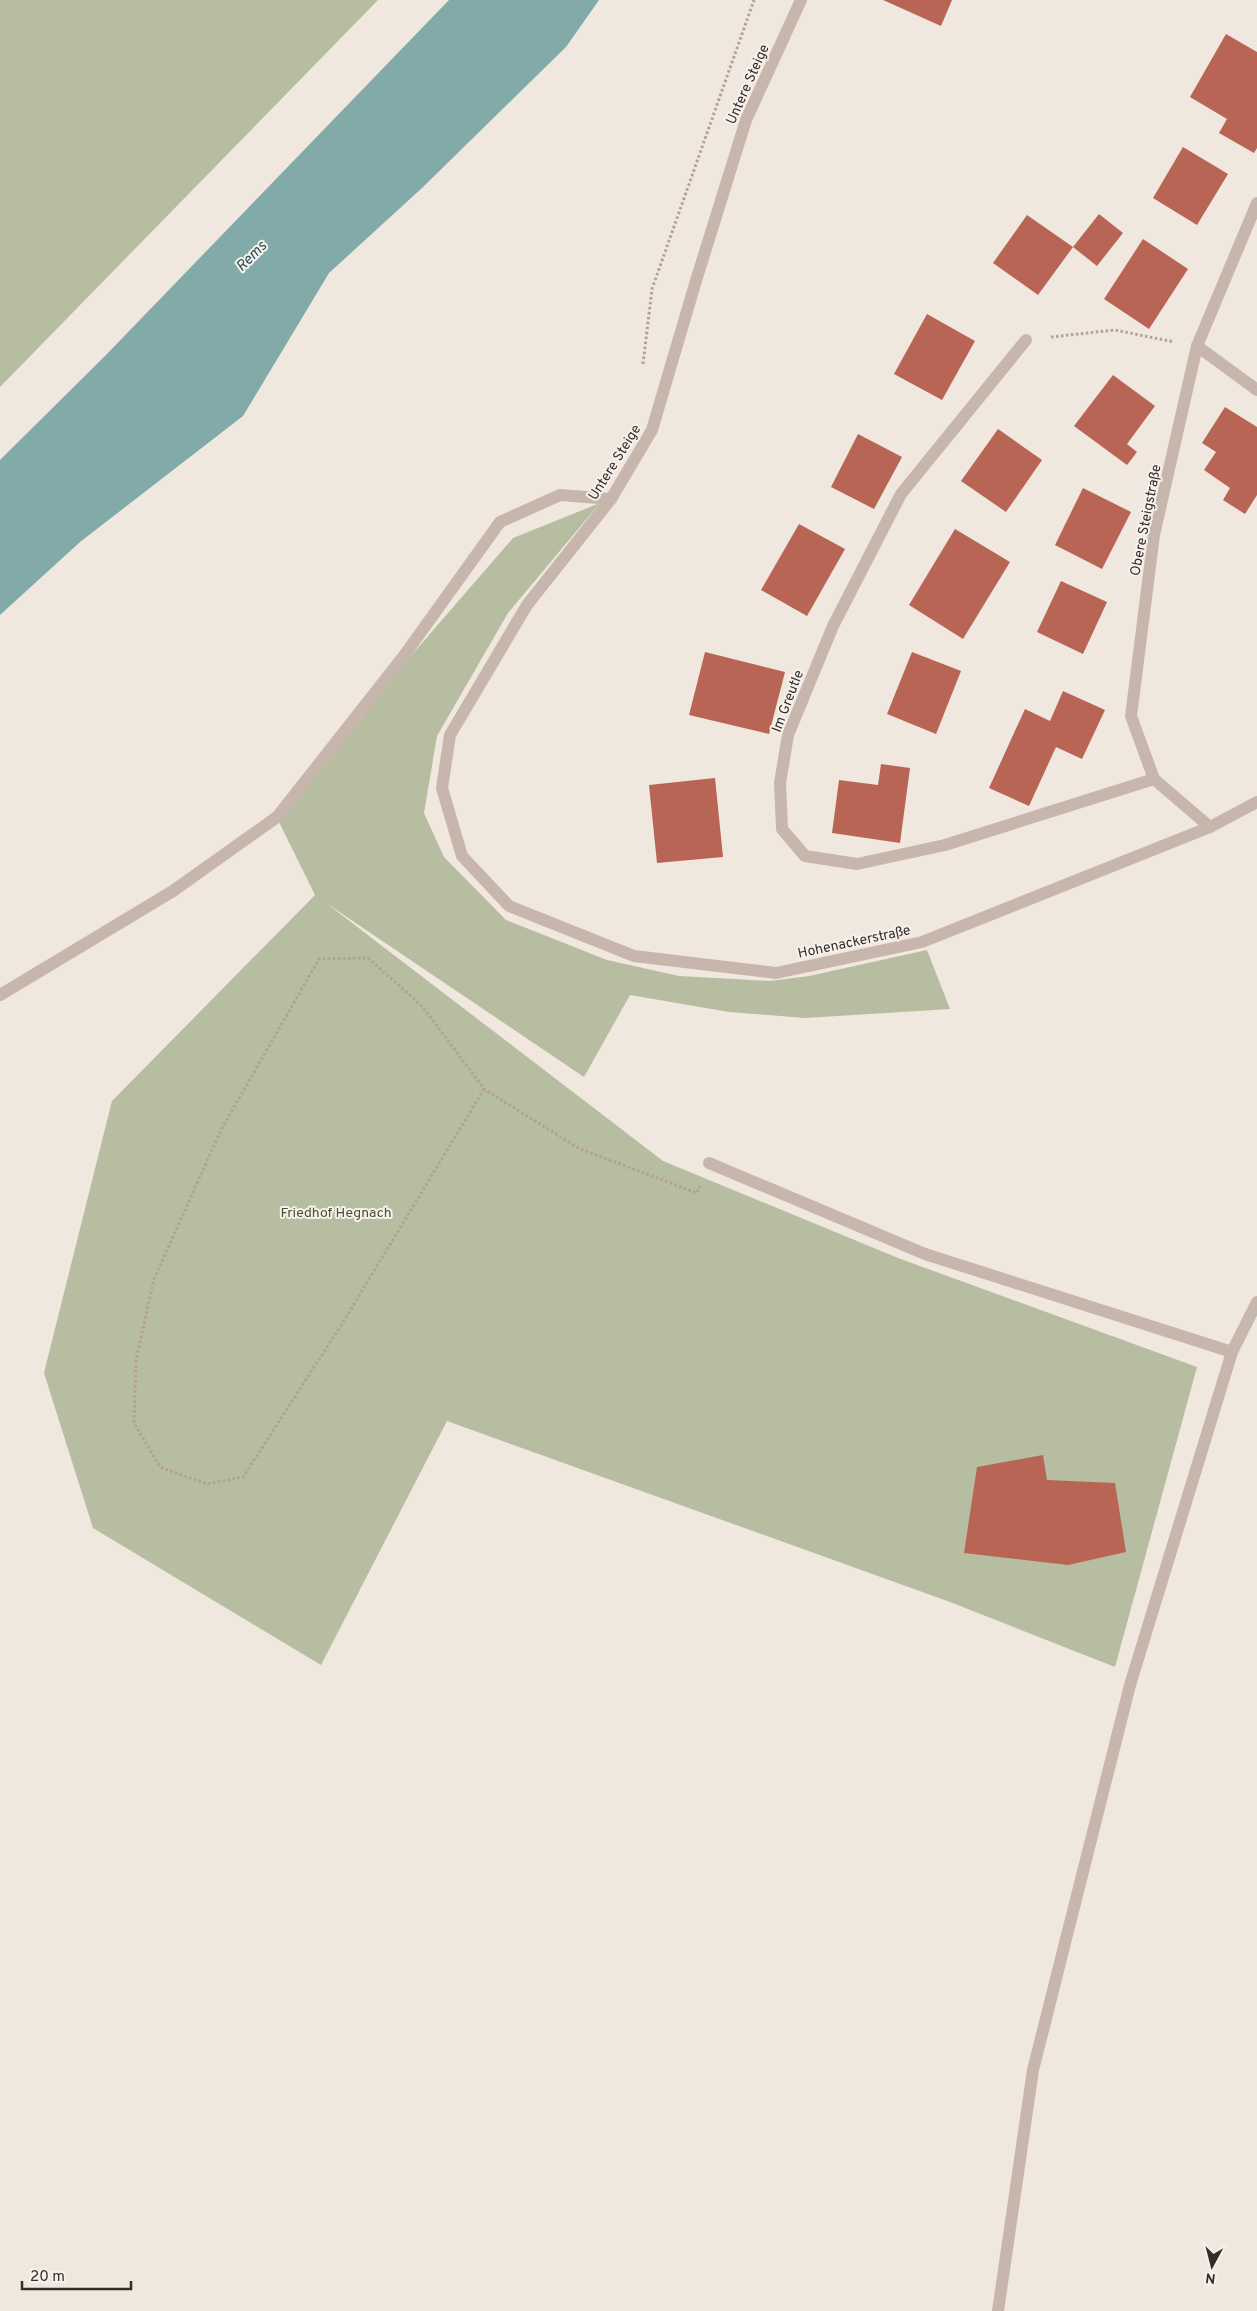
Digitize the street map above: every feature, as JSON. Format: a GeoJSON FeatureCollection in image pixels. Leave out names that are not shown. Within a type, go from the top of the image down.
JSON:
{"type":"FeatureCollection","features":[{"type":"Feature","properties":{"kind":"street","name":"Untere Steige"},"geometry":{"type":"LineString","coordinates":[[462,856],[442,788],[450,735],[527,605],[610,499],[652,430],[746,120],[801,0]]}},
{"type":"Feature","properties":{"kind":"street","name":"Obere Steigstraße"},"geometry":{"type":"LineString","coordinates":[[1210,827],[1154,778],[1131,716],[1154,535],[1197,346],[1257,203]]}},
{"type":"Feature","properties":{"kind":"street","name":"Im Greutle"},"geometry":{"type":"LineString","coordinates":[[1026,340],[901,494],[833,626],[788,735],[780,783],[782,829],[805,856],[856,864],[945,845],[1154,778]]}},
{"type":"Feature","properties":{"kind":"street"},"geometry":{"type":"LineString","coordinates":[[1197,346],[1257,390]]}},
{"type":"Feature","properties":{"kind":"street"},"geometry":{"type":"LineString","coordinates":[[0,995],[173,891],[277,817],[403,657],[500,522],[560,495],[610,499]]}},
{"type":"Feature","properties":{"kind":"street","name":"Hohenackerstraße"},"geometry":{"type":"LineString","coordinates":[[462,856],[509,906],[634,956],[776,973],[922,942],[1210,827],[1257,802]]}},
{"type":"Feature","properties":{"kind":"street"},"geometry":{"type":"LineString","coordinates":[[709,1163],[925,1254],[1232,1352]]}},
{"type":"Feature","properties":{"kind":"street"},"geometry":{"type":"LineString","coordinates":[[998,2311],[1033,2070],[1130,1685],[1232,1352],[1257,1302]]}},
{"type":"Feature","properties":{"kind":"path"},"geometry":{"type":"LineString","coordinates":[[642,366],[652,289],[754,0]]}},
{"type":"Feature","properties":{"kind":"path"},"geometry":{"type":"LineString","coordinates":[[1026,340],[1115,330],[1197,346]]}},
{"type":"Feature","properties":{"kind":"path"},"geometry":{"type":"LineString","coordinates":[[484,1089],[342,1324],[243,1478],[207,1484],[160,1467],[134,1423],[136,1360],[154,1278],[222,1128],[319,960],[368,958],[423,1007],[484,1089],[580,1149],[696,1193],[709,1163]]}},
{"type":"Feature","properties":{"kind":"green space"},"geometry":{"type":"Polygon","coordinates":[[[0,0],[378,0],[0,387],[0,0]]]}},
{"type":"Feature","properties":{"kind":"green space","name":"Friedhof Hegnach"},"geometry":{"type":"Polygon","coordinates":[[[600,503],[508,613],[437,736],[424,813],[444,857],[506,920],[607,960],[679,976],[770,981],[809,976],[927,950],[950,1009],[805,1018],[729,1012],[630,995],[584,1077],[326,903],[663,1161],[898,1258],[1197,1367],[1115,1667],[950,1602],[447,1421],[321,1665],[93,1528],[44,1373],[112,1101],[315,895],[279,822],[409,658],[513,538],[600,503]]]}},
{"type":"Feature","properties":{"kind":"water","name":"Rems"},"geometry":{"type":"Polygon","coordinates":[[[449,0],[599,0],[566,47],[422,188],[329,273],[243,416],[80,542],[0,615],[0,460],[105,356],[449,0]]]}},
{"type":"Feature","properties":{"kind":"building"},"geometry":{"type":"Polygon","coordinates":[[[883,0],[952,0],[941,26],[883,0]]]}},
{"type":"Feature","properties":{"kind":"building"},"geometry":{"type":"Polygon","coordinates":[[[1226,34],[1257,52],[1257,148],[1254,153],[1219,133],[1227,119],[1190,97],[1226,34]]]}},
{"type":"Feature","properties":{"kind":"building"},"geometry":{"type":"Polygon","coordinates":[[[1183,147],[1228,174],[1197,225],[1153,198],[1183,147]]]}},
{"type":"Feature","properties":{"kind":"building"},"geometry":{"type":"Polygon","coordinates":[[[1099,214],[1123,233],[1097,266],[1073,247],[1099,214]]]}},
{"type":"Feature","properties":{"kind":"building"},"geometry":{"type":"Polygon","coordinates":[[[1027,215],[1073,247],[1038,295],[993,263],[1027,215]]]}},
{"type":"Feature","properties":{"kind":"building"},"geometry":{"type":"Polygon","coordinates":[[[1143,239],[1188,269],[1149,329],[1104,299],[1143,239]]]}},
{"type":"Feature","properties":{"kind":"building"},"geometry":{"type":"Polygon","coordinates":[[[927,314],[975,341],[942,400],[894,374],[927,314]]]}},
{"type":"Feature","properties":{"kind":"building"},"geometry":{"type":"Polygon","coordinates":[[[1113,375],[1155,406],[1127,444],[1137,452],[1127,465],[1074,426],[1113,375]]]}},
{"type":"Feature","properties":{"kind":"building"},"geometry":{"type":"Polygon","coordinates":[[[1225,407],[1257,427],[1257,495],[1245,514],[1223,500],[1230,488],[1204,470],[1216,452],[1202,443],[1225,407]]]}},
{"type":"Feature","properties":{"kind":"building"},"geometry":{"type":"Polygon","coordinates":[[[998,429],[1042,460],[1006,512],[961,481],[998,429]]]}},
{"type":"Feature","properties":{"kind":"building"},"geometry":{"type":"Polygon","coordinates":[[[858,434],[902,457],[874,509],[831,487],[858,434]]]}},
{"type":"Feature","properties":{"kind":"building"},"geometry":{"type":"Polygon","coordinates":[[[1083,488],[1131,512],[1102,569],[1055,545],[1083,488]]]}},
{"type":"Feature","properties":{"kind":"building"},"geometry":{"type":"Polygon","coordinates":[[[799,524],[845,549],[807,616],[761,590],[799,524]]]}},
{"type":"Feature","properties":{"kind":"building"},"geometry":{"type":"Polygon","coordinates":[[[955,529],[1010,562],[963,639],[909,605],[955,529]]]}},
{"type":"Feature","properties":{"kind":"building"},"geometry":{"type":"Polygon","coordinates":[[[1061,581],[1107,602],[1083,654],[1037,632],[1061,581]]]}},
{"type":"Feature","properties":{"kind":"building"},"geometry":{"type":"Polygon","coordinates":[[[705,652],[785,672],[769,734],[689,715],[705,652]]]}},
{"type":"Feature","properties":{"kind":"building"},"geometry":{"type":"Polygon","coordinates":[[[912,652],[961,671],[936,734],[887,714],[912,652]]]}},
{"type":"Feature","properties":{"kind":"building"},"geometry":{"type":"Polygon","coordinates":[[[1063,691],[1105,710],[1082,759],[1056,747],[1029,806],[989,788],[1025,709],[1050,721],[1063,691]]]}},
{"type":"Feature","properties":{"kind":"building"},"geometry":{"type":"Polygon","coordinates":[[[881,764],[910,768],[900,843],[832,833],[839,780],[878,785],[881,764]]]}},
{"type":"Feature","properties":{"kind":"building"},"geometry":{"type":"Polygon","coordinates":[[[715,778],[723,857],[657,863],[649,785],[715,778]]]}},
{"type":"Feature","properties":{"kind":"building"},"geometry":{"type":"Polygon","coordinates":[[[1043,1455],[1047,1480],[1115,1483],[1126,1552],[1068,1565],[964,1553],[977,1467],[1043,1455]]]}}]}
